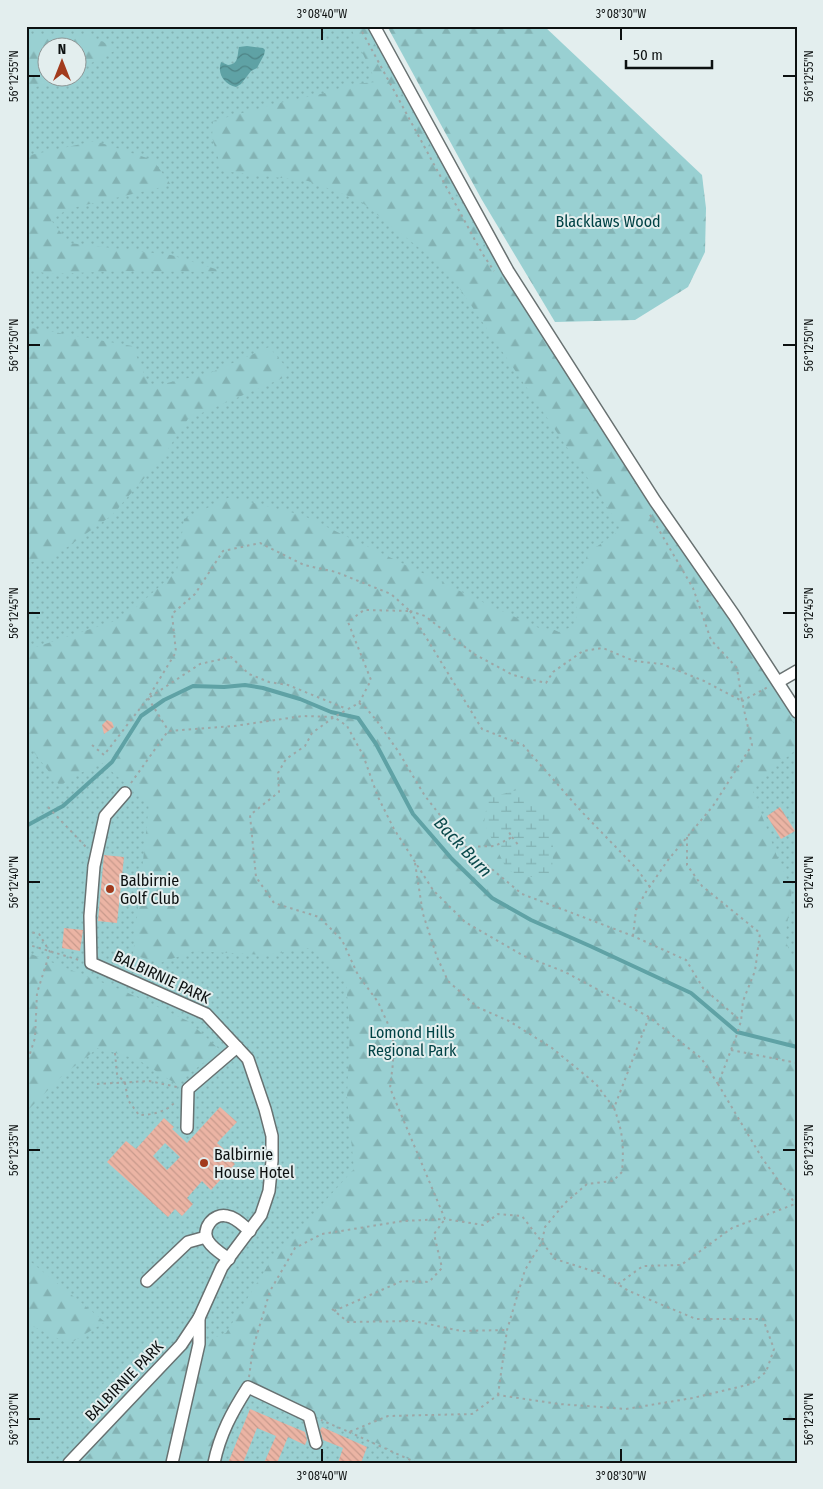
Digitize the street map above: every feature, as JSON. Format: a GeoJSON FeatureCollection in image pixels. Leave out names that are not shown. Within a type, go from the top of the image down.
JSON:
{"type":"FeatureCollection","features":[{"type":"Feature","properties":{"kind":"street"},"geometry":{"type":"LineString","coordinates":[[374,26],[508,271],[656,501],[734,615],[797,712]]}},
{"type":"Feature","properties":{"kind":"street"},"geometry":{"type":"LineString","coordinates":[[778,682],[797,671]]}},
{"type":"Feature","properties":{"kind":"street"},"geometry":{"type":"LineString","coordinates":[[91,963],[90,916],[96,857],[105,816],[125,793]]}},
{"type":"Feature","properties":{"kind":"street","name":"BALBIRNIE PARK"},"geometry":{"type":"LineString","coordinates":[[69,1463],[181,1345],[199,1318],[222,1267],[261,1215],[269,1191],[272,1161],[272,1136],[248,1059],[206,1014],[91,963]]}},
{"type":"Feature","properties":{"kind":"street"},"geometry":{"type":"LineString","coordinates":[[187,1128],[188,1088],[237,1047]]}},
{"type":"Feature","properties":{"kind":"street"},"geometry":{"type":"LineString","coordinates":[[229,1259],[213,1247],[206,1237],[211,1220],[224,1215],[235,1219],[250,1231]]}},
{"type":"Feature","properties":{"kind":"street"},"geometry":{"type":"LineString","coordinates":[[147,1281],[188,1242],[206,1237]]}},
{"type":"Feature","properties":{"kind":"street","name":"BALBIRNIE PARK"},"geometry":{"type":"LineString","coordinates":[[172,1463],[199,1344],[199,1318]]}},
{"type":"Feature","properties":{"kind":"street"},"geometry":{"type":"LineString","coordinates":[[214,1463],[218,1442],[230,1416],[248,1387],[310,1416],[316,1443]]}},
{"type":"Feature","properties":{"kind":"path"},"geometry":{"type":"LineString","coordinates":[[358,26],[482,254],[493,270]]}},
{"type":"Feature","properties":{"kind":"path"},"geometry":{"type":"LineString","coordinates":[[633,936],[636,910],[650,887],[668,860],[713,806],[752,745],[737,668],[712,640],[693,588],[644,506]]}},
{"type":"Feature","properties":{"kind":"path"},"geometry":{"type":"LineString","coordinates":[[92,745],[104,754],[148,698],[176,652],[172,614],[196,594],[222,551],[260,543],[304,565],[336,572],[391,594],[410,611],[482,729],[524,745],[581,811],[637,869],[650,887]]}},
{"type":"Feature","properties":{"kind":"path"},"geometry":{"type":"LineString","coordinates":[[445,1219],[390,1088],[393,1063],[393,1035],[378,1002],[358,976],[342,940],[319,917],[274,903],[256,877],[250,815],[279,792],[278,774],[286,759],[305,746],[312,734],[334,717],[359,702],[371,680],[348,622],[364,610],[410,611],[425,616],[474,654],[513,675],[546,683],[553,672],[583,651],[603,648],[634,661],[662,664],[742,701]]}},
{"type":"Feature","properties":{"kind":"path"},"geometry":{"type":"LineString","coordinates":[[148,698],[200,664],[231,658],[249,674],[269,682],[288,685],[347,709]]}},
{"type":"Feature","properties":{"kind":"path"},"geometry":{"type":"LineString","coordinates":[[742,701],[778,682]]}},
{"type":"Feature","properties":{"kind":"path"},"geometry":{"type":"LineString","coordinates":[[148,698],[168,731]]}},
{"type":"Feature","properties":{"kind":"path"},"geometry":{"type":"LineString","coordinates":[[359,702],[377,721],[398,751],[425,796],[465,846],[522,894],[633,936],[686,960],[703,988],[741,1021]]}},
{"type":"Feature","properties":{"kind":"path"},"geometry":{"type":"LineString","coordinates":[[168,731],[234,726],[303,716],[334,717],[347,726],[359,748],[378,797],[394,829],[433,890],[465,922],[524,956],[565,972],[649,1017],[701,1058],[762,1158],[796,1205],[732,1228],[681,1265],[643,1266],[618,1284]]}},
{"type":"Feature","properties":{"kind":"path"},"geometry":{"type":"LineString","coordinates":[[125,793],[168,731]]}},
{"type":"Feature","properties":{"kind":"path"},"geometry":{"type":"LineString","coordinates":[[48,807],[96,857]]}},
{"type":"Feature","properties":{"kind":"path"},"geometry":{"type":"LineString","coordinates":[[507,828],[519,846]]}},
{"type":"Feature","properties":{"kind":"path"},"geometry":{"type":"LineString","coordinates":[[465,846],[496,846],[512,837]]}},
{"type":"Feature","properties":{"kind":"path"},"geometry":{"type":"LineString","coordinates":[[687,837],[687,865],[702,886],[760,933],[755,971],[743,1001],[741,1021],[736,1038],[718,1084]]}},
{"type":"Feature","properties":{"kind":"path"},"geometry":{"type":"LineString","coordinates":[[415,861],[423,914],[437,957],[448,982],[477,1007],[509,1021],[552,1048],[596,1084],[614,1108],[621,1127],[622,1172],[613,1181],[587,1184],[565,1203],[545,1227],[542,1242],[525,1270],[507,1330],[498,1395]]}},
{"type":"Feature","properties":{"kind":"path"},"geometry":{"type":"LineString","coordinates":[[26,931],[39,934],[50,952],[37,993],[35,1038],[26,1066]]}},
{"type":"Feature","properties":{"kind":"path"},"geometry":{"type":"LineString","coordinates":[[26,944],[91,963]]}},
{"type":"Feature","properties":{"kind":"path"},"geometry":{"type":"LineString","coordinates":[[614,1108],[649,1017]]}},
{"type":"Feature","properties":{"kind":"path"},"geometry":{"type":"LineString","coordinates":[[731,1050],[797,1063]]}},
{"type":"Feature","properties":{"kind":"path"},"geometry":{"type":"LineString","coordinates":[[115,1053],[117,1074],[125,1082],[128,1100],[139,1115],[154,1114],[172,1106],[188,1088]]}},
{"type":"Feature","properties":{"kind":"path"},"geometry":{"type":"LineString","coordinates":[[98,1084],[149,1081],[188,1088]]}},
{"type":"Feature","properties":{"kind":"path"},"geometry":{"type":"LineString","coordinates":[[248,1387],[253,1348],[270,1290],[295,1248],[322,1234],[402,1221],[445,1219],[483,1225],[498,1214],[522,1216],[555,1259],[599,1273],[629,1291],[696,1318],[764,1319],[774,1349],[766,1372],[751,1384],[693,1398],[626,1409],[559,1404],[498,1395],[472,1414],[388,1416],[349,1432]]}},
{"type":"Feature","properties":{"kind":"path"},"geometry":{"type":"LineString","coordinates":[[445,1219],[434,1234],[442,1268],[429,1282],[402,1281],[333,1310],[348,1322],[414,1321],[461,1330],[507,1330]]}},
{"type":"Feature","properties":{"kind":"path"},"geometry":{"type":"LineString","coordinates":[[310,1416],[417,1463]]}},
{"type":"Feature","properties":{"kind":"green space","name":"Lomond Hills Regional Park"},"geometry":{"type":"Polygon","coordinates":[[[26,26],[374,26],[472,201],[575,372],[720,603],[797,718],[797,1463],[26,1463],[26,26]]]}},
{"type":"Feature","properties":{"kind":"green space"},"geometry":{"type":"Polygon","coordinates":[[[350,26],[365,26],[488,251],[649,504],[655,501],[777,691],[797,730],[797,749],[751,786],[778,859],[792,890],[785,939],[797,971],[797,1463],[422,1463],[248,1387],[214,1463],[81,1463],[185,1350],[226,1333],[270,1262],[354,1169],[347,1096],[350,1031],[346,982],[310,948],[266,955],[194,951],[160,963],[133,955],[149,804],[102,763],[74,776],[60,786],[26,742],[26,647],[36,647],[124,618],[177,571],[184,519],[230,497],[302,515],[539,628],[552,629],[559,632],[576,625],[577,579],[589,552],[622,529],[448,271],[359,200],[308,181],[222,171],[212,137],[213,121],[325,93],[353,84],[376,82],[350,26]]]}},
{"type":"Feature","properties":{"kind":"green space","name":"Blacklaws Wood"},"geometry":{"type":"Polygon","coordinates":[[[387,26],[544,26],[702,175],[706,208],[705,252],[688,287],[635,320],[555,322],[482,200],[387,26]]]}},
{"type":"Feature","properties":{"kind":"green space"},"geometry":{"type":"Polygon","coordinates":[[[86,34],[118,49],[88,65],[88,38],[38,38],[38,86],[26,90],[26,35],[86,34]]]}},
{"type":"Feature","properties":{"kind":"green space"},"geometry":{"type":"Polygon","coordinates":[[[95,141],[153,160],[171,185],[68,209],[51,220],[69,243],[171,255],[225,272],[123,271],[49,274],[26,269],[26,156],[95,141]]]}},
{"type":"Feature","properties":{"kind":"green space"},"geometry":{"type":"Polygon","coordinates":[[[26,327],[132,346],[150,387],[210,373],[269,347],[292,374],[188,419],[162,458],[111,516],[49,560],[26,563],[26,327]]]}},
{"type":"Feature","properties":{"kind":"green space"},"geometry":{"type":"Polygon","coordinates":[[[517,790],[549,815],[553,845],[552,877],[520,877],[506,868],[484,823],[488,798],[517,790]]]}},
{"type":"Feature","properties":{"kind":"green space"},"geometry":{"type":"Polygon","coordinates":[[[26,952],[126,992],[188,1021],[220,1050],[176,1084],[137,1059],[98,1048],[62,1076],[26,1112],[26,952]]]}},
{"type":"Feature","properties":{"kind":"green space"},"geometry":{"type":"Polygon","coordinates":[[[26,1258],[105,1322],[69,1344],[26,1323],[26,1258]]]}},
{"type":"Feature","properties":{"kind":"water"},"geometry":{"type":"Polygon","coordinates":[[[239,47],[263,48],[265,50],[264,55],[257,68],[251,71],[241,84],[236,87],[232,86],[222,78],[220,71],[221,62],[228,65],[234,63],[237,59],[239,47]]]}},
{"type":"Feature","properties":{"kind":"building"},"geometry":{"type":"Polygon","coordinates":[[[107,720],[112,722],[114,727],[104,734],[102,725],[107,720]]]}},
{"type":"Feature","properties":{"kind":"building"},"geometry":{"type":"Polygon","coordinates":[[[780,807],[795,831],[781,839],[767,816],[780,807]]]}},
{"type":"Feature","properties":{"kind":"building","name":"Balbirnie Golf Club"},"geometry":{"type":"Polygon","coordinates":[[[104,855],[124,857],[117,923],[98,921],[104,855]]]}},
{"type":"Feature","properties":{"kind":"building"},"geometry":{"type":"Polygon","coordinates":[[[64,928],[83,930],[80,951],[62,948],[64,928]]]}},
{"type":"Feature","properties":{"kind":"building","name":"Balbirnie House Hotel"},"geometry":{"type":"Polygon","coordinates":[[[220,1107],[237,1122],[217,1143],[225,1150],[223,1152],[235,1164],[211,1190],[202,1181],[187,1198],[193,1204],[182,1216],[175,1209],[168,1217],[107,1162],[126,1141],[136,1149],[164,1118],[174,1127],[172,1129],[187,1143],[220,1107]],[[165,1143],[153,1156],[167,1170],[180,1157],[165,1143]]]}},
{"type":"Feature","properties":{"kind":"building"},"geometry":{"type":"Polygon","coordinates":[[[250,1409],[305,1432],[307,1440],[305,1445],[288,1437],[277,1463],[264,1463],[276,1436],[257,1428],[243,1463],[228,1463],[250,1409]]]}},
{"type":"Feature","properties":{"kind":"building"},"geometry":{"type":"Polygon","coordinates":[[[322,1427],[367,1447],[361,1463],[338,1463],[343,1448],[323,1440],[320,1430],[322,1427]]]}},
{"type":"Feature","properties":{"kind":"waterway","name":"Back Burn"},"geometry":{"type":"LineString","coordinates":[[26,826],[63,806],[112,762],[141,716],[164,700],[193,686],[224,687],[245,685],[263,688],[300,699],[331,712],[358,718],[376,744],[413,814],[452,859],[492,898],[531,920],[691,993],[737,1032],[797,1047]]}},
{"type":"Feature","properties":{"kind":"place","name":"Balbirnie Golf Club"},"geometry":{"type":"Point","coordinates":[110,889]}},
{"type":"Feature","properties":{"kind":"place","name":"Balbirnie House Hotel"},"geometry":{"type":"Point","coordinates":[204,1163]}}]}
